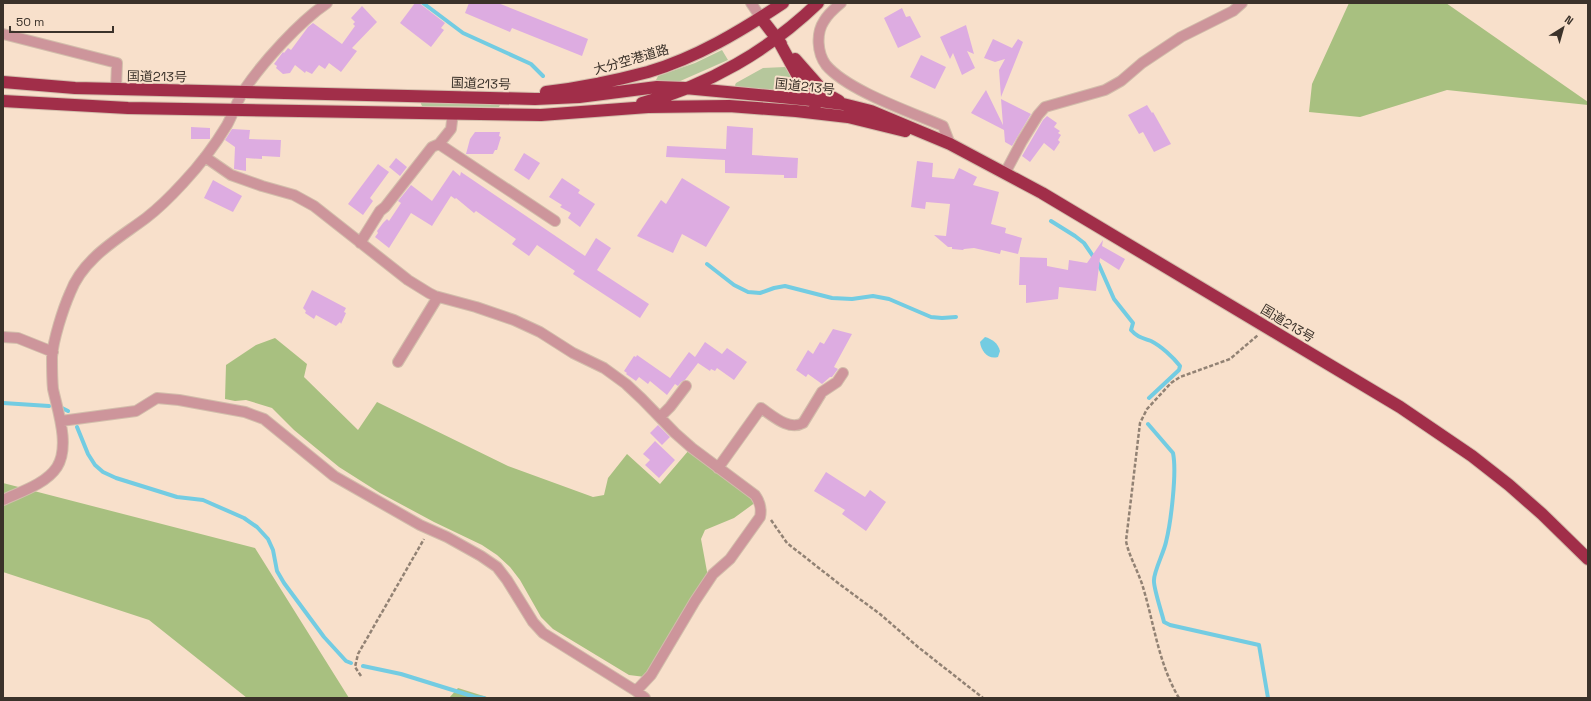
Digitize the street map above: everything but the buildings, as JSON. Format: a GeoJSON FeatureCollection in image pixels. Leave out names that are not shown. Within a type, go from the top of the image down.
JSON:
{"type":"FeatureCollection","features":[{"type":"Feature","properties":{"kind":"highway","name":"大分空港道路"},"geometry":{"type":"LineString","coordinates":[[473,97],[539,93],[610,81],[649,71],[691,56],[727,38],[783,3]]}},
{"type":"Feature","properties":{"kind":"highway"},"geometry":{"type":"LineString","coordinates":[[601,111],[654,100],[736,65],[777,38],[818,3]]}},
{"type":"Feature","properties":{"kind":"highway"},"geometry":{"type":"LineString","coordinates":[[761,18],[825,93],[843,104]]}},
{"type":"Feature","properties":{"kind":"highway"},"geometry":{"type":"LineString","coordinates":[[777,38],[811,100],[820,107],[851,111],[864,116],[877,124]]}},
{"type":"Feature","properties":{"kind":"highway","name":"国道213号"},"geometry":{"type":"LineString","coordinates":[[3,82],[75,88],[557,99],[645,88],[685,88],[843,104],[882,115],[950,144],[1042,193],[1400,407],[1472,456],[1542,514],[1588,559]]}},
{"type":"Feature","properties":{"kind":"highway","name":"国道213号"},"geometry":{"type":"LineString","coordinates":[[3,100],[128,108],[541,115],[648,107],[729,106],[796,111],[848,118],[904,130],[950,144]]}},
{"type":"Feature","properties":{"kind":"street"},"geometry":{"type":"LineString","coordinates":[[3,500],[34,486],[57,467],[62,455],[61,422],[53,387],[53,352],[70,292],[79,275],[92,260],[147,217],[183,184],[205,157],[226,126],[243,91],[286,39],[318,9],[327,3]]}},
{"type":"Feature","properties":{"kind":"street"},"geometry":{"type":"LineString","coordinates":[[751,3],[761,18]]}},
{"type":"Feature","properties":{"kind":"street"},"geometry":{"type":"LineString","coordinates":[[841,3],[824,21],[819,32],[821,55],[826,64],[846,82],[943,126],[950,144]]}},
{"type":"Feature","properties":{"kind":"street"},"geometry":{"type":"LineString","coordinates":[[1005,173],[1022,141],[1038,115],[1045,108],[1105,90],[1121,82],[1142,63],[1181,37],[1233,11],[1242,3]]}},
{"type":"Feature","properties":{"kind":"street"},"geometry":{"type":"LineString","coordinates":[[3,34],[118,63],[116,89]]}},
{"type":"Feature","properties":{"kind":"street"},"geometry":{"type":"LineString","coordinates":[[360,243],[380,211],[385,207],[432,147],[439,144],[451,129],[453,113]]}},
{"type":"Feature","properties":{"kind":"street"},"geometry":{"type":"LineString","coordinates":[[439,144],[555,221]]}},
{"type":"Feature","properties":{"kind":"street"},"geometry":{"type":"LineString","coordinates":[[205,157],[231,174],[262,186],[294,195],[304,201],[323,213],[408,280],[435,296],[496,313],[540,332],[616,376],[642,399],[675,433],[718,468],[755,495],[762,509],[760,517],[730,559],[713,574],[651,675],[636,691]]}},
{"type":"Feature","properties":{"kind":"street"},"geometry":{"type":"LineString","coordinates":[[398,362],[436,300],[435,296]]}},
{"type":"Feature","properties":{"kind":"street"},"geometry":{"type":"LineString","coordinates":[[3,337],[18,338],[53,352]]}},
{"type":"Feature","properties":{"kind":"street"},"geometry":{"type":"LineString","coordinates":[[718,468],[761,408],[791,426],[798,426],[803,423],[822,392],[837,382],[843,373]]}},
{"type":"Feature","properties":{"kind":"street"},"geometry":{"type":"LineString","coordinates":[[660,417],[670,407],[686,386]]}},
{"type":"Feature","properties":{"kind":"street"},"geometry":{"type":"LineString","coordinates":[[61,422],[136,411],[157,398],[179,400],[245,412],[264,419],[334,476],[429,530],[447,537],[481,556],[497,567],[507,580],[533,622],[543,633],[645,698]]}},
{"type":"Feature","properties":{"kind":"path"},"geometry":{"type":"LineString","coordinates":[[1179,698],[1166,672],[1142,584],[1126,541],[1140,423],[1147,409],[1171,383],[1180,377],[1230,359],[1268,327]]}},
{"type":"Feature","properties":{"kind":"path"},"geometry":{"type":"LineString","coordinates":[[761,513],[771,520],[787,543],[880,614],[918,647],[983,698]]}},
{"type":"Feature","properties":{"kind":"path"},"geometry":{"type":"LineString","coordinates":[[361,676],[355,667],[358,654],[429,530]]}},
{"type":"Feature","properties":{"kind":"green space"},"geometry":{"type":"Polygon","coordinates":[[[1349,3],[1446,3],[1588,102],[1588,105],[1447,90],[1360,117],[1309,112],[1312,84],[1349,3]]]}},
{"type":"Feature","properties":{"kind":"green space"},"geometry":{"type":"Polygon","coordinates":[[[722,50],[728,60],[678,82],[656,80],[658,76],[695,63],[722,50]]]}},
{"type":"Feature","properties":{"kind":"green space"},"geometry":{"type":"Polygon","coordinates":[[[785,67],[797,86],[794,93],[736,88],[736,83],[763,68],[785,67]]]}},
{"type":"Feature","properties":{"kind":"green space"},"geometry":{"type":"Polygon","coordinates":[[[421,102],[500,105],[499,107],[422,106],[421,102]]]}},
{"type":"Feature","properties":{"kind":"green space"},"geometry":{"type":"Polygon","coordinates":[[[275,338],[307,364],[304,377],[358,430],[377,402],[508,466],[593,497],[604,495],[608,478],[627,454],[660,484],[689,450],[739,487],[756,502],[734,518],[705,530],[701,539],[708,577],[645,677],[629,675],[553,629],[541,617],[520,580],[510,567],[497,555],[482,545],[434,522],[380,493],[339,467],[294,430],[272,408],[246,400],[235,401],[225,399],[226,365],[256,345],[275,338]]]}},
{"type":"Feature","properties":{"kind":"green space"},"geometry":{"type":"Polygon","coordinates":[[[3,483],[255,548],[349,698],[247,698],[149,620],[3,572],[3,483]]]}},
{"type":"Feature","properties":{"kind":"green space"},"geometry":{"type":"Polygon","coordinates":[[[458,688],[490,698],[449,698],[458,688]]]}},
{"type":"Feature","properties":{"kind":"water"},"geometry":{"type":"Polygon","coordinates":[[[985,337],[992,340],[998,346],[1000,351],[998,357],[994,358],[988,356],[983,351],[980,342],[985,337]]]}},
{"type":"Feature","properties":{"kind":"waterway"},"geometry":{"type":"LineString","coordinates":[[423,3],[463,33],[531,64],[543,76]]}},
{"type":"Feature","properties":{"kind":"waterway"},"geometry":{"type":"LineString","coordinates":[[1051,221],[1084,243],[1099,265],[1114,299],[1133,323],[1131,330],[1138,336],[1159,346],[1180,366],[1179,370],[1149,398]]}},
{"type":"Feature","properties":{"kind":"waterway"},"geometry":{"type":"LineString","coordinates":[[707,264],[734,285],[748,292],[760,293],[785,286],[832,298],[852,299],[873,296],[889,299],[931,317],[956,317]]}},
{"type":"Feature","properties":{"kind":"waterway"},"geometry":{"type":"LineString","coordinates":[[3,403],[49,406]]}},
{"type":"Feature","properties":{"kind":"waterway"},"geometry":{"type":"LineString","coordinates":[[62,408],[68,411]]}},
{"type":"Feature","properties":{"kind":"waterway"},"geometry":{"type":"LineString","coordinates":[[1148,424],[1173,453],[1174,461],[1174,484],[1170,522],[1165,546],[1154,580],[1156,594],[1164,622],[1170,625],[1259,645],[1268,698]]}},
{"type":"Feature","properties":{"kind":"waterway"},"geometry":{"type":"LineString","coordinates":[[77,427],[88,454],[95,465],[103,472],[116,478],[177,497],[203,500],[244,518],[257,527],[268,539],[273,550],[277,571],[284,583],[324,637],[346,661],[351,663]]}},
{"type":"Feature","properties":{"kind":"waterway"},"geometry":{"type":"LineString","coordinates":[[363,666],[401,674],[475,697],[484,698]]}}]}
